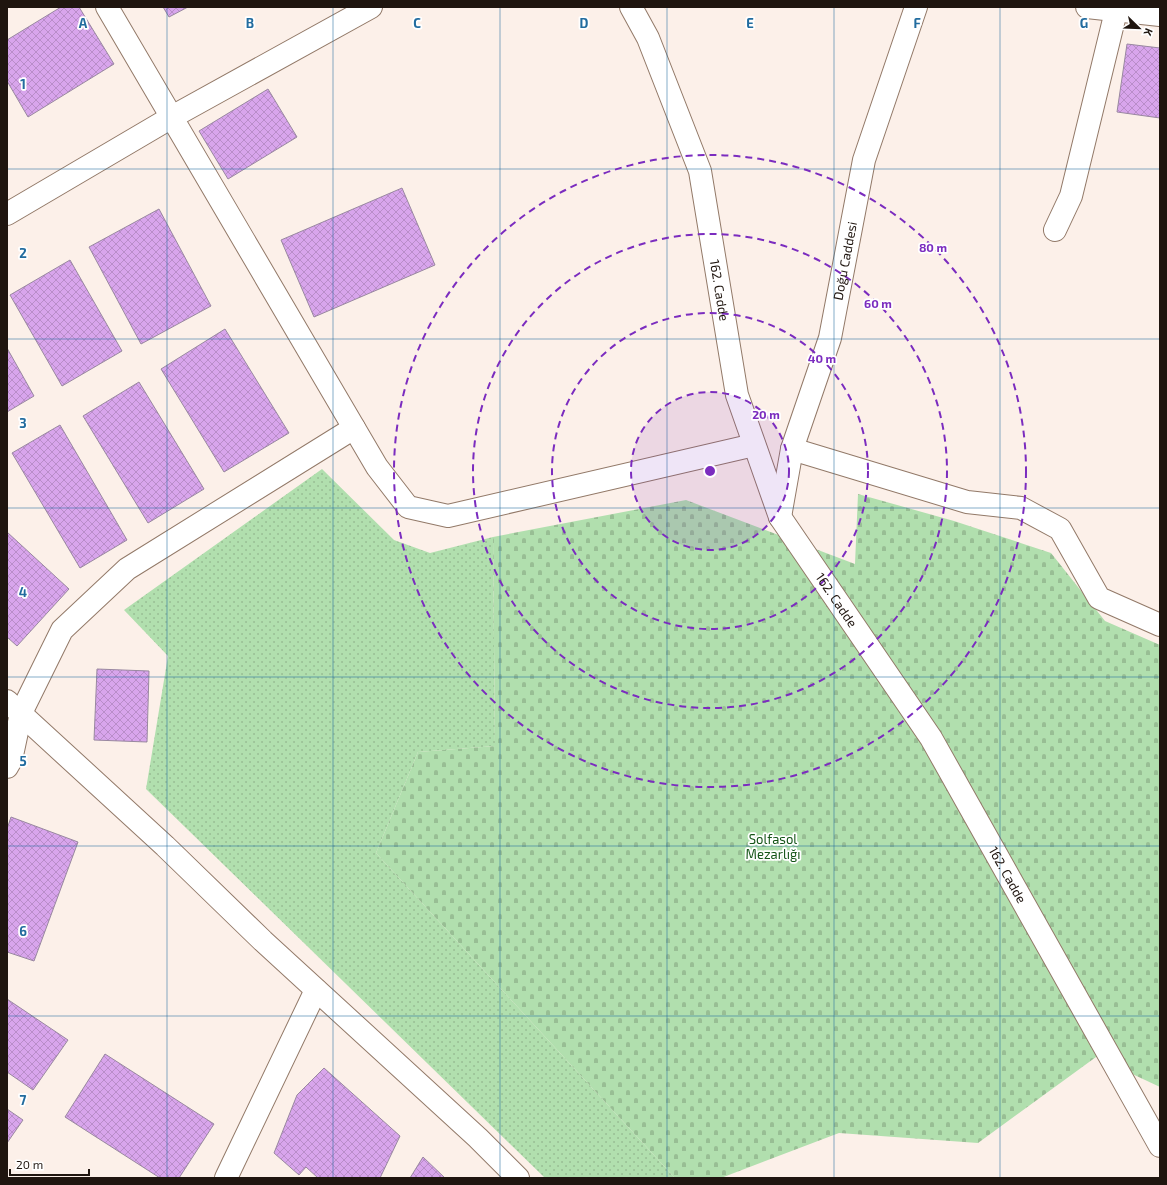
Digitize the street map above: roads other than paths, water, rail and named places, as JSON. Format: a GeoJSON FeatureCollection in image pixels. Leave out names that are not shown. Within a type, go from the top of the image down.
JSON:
{"type":"FeatureCollection","features":[{"type":"Feature","properties":{"kind":"street"},"geometry":{"type":"LineString","coordinates":[[107,7],[377,467],[408,507],[448,516],[754,445]]}},
{"type":"Feature","properties":{"kind":"street"},"geometry":{"type":"LineString","coordinates":[[7,214],[172,117],[371,7]]}},
{"type":"Feature","properties":{"kind":"street","name":"162. Cadde"},"geometry":{"type":"LineString","coordinates":[[631,7],[648,38],[700,171],[737,395],[780,517],[931,738],[1160,1146]]}},
{"type":"Feature","properties":{"kind":"street","name":"Doğu Caddesi"},"geometry":{"type":"LineString","coordinates":[[780,517],[792,450],[830,338],[864,160],[916,7]]}},
{"type":"Feature","properties":{"kind":"street"},"geometry":{"type":"LineString","coordinates":[[1087,7],[1116,8],[1160,14]]}},
{"type":"Feature","properties":{"kind":"street"},"geometry":{"type":"LineString","coordinates":[[1055,230],[1071,196],[1116,8]]}},
{"type":"Feature","properties":{"kind":"street"},"geometry":{"type":"LineString","coordinates":[[7,767],[11,760],[14,707],[62,630],[127,569],[354,428]]}},
{"type":"Feature","properties":{"kind":"street"},"geometry":{"type":"LineString","coordinates":[[792,450],[967,502],[1021,508],[1060,529],[1099,598],[1160,625]]}},
{"type":"Feature","properties":{"kind":"street"},"geometry":{"type":"LineString","coordinates":[[14,707],[165,846],[316,990],[478,1138],[518,1178]]}},
{"type":"Feature","properties":{"kind":"street"},"geometry":{"type":"LineString","coordinates":[[226,1178],[316,990]]}},
{"type":"Feature","properties":{"kind":"park label","name":"Solfasol Mezarlığı"},"geometry":{"type":"Point","coordinates":[773,846]}}]}
